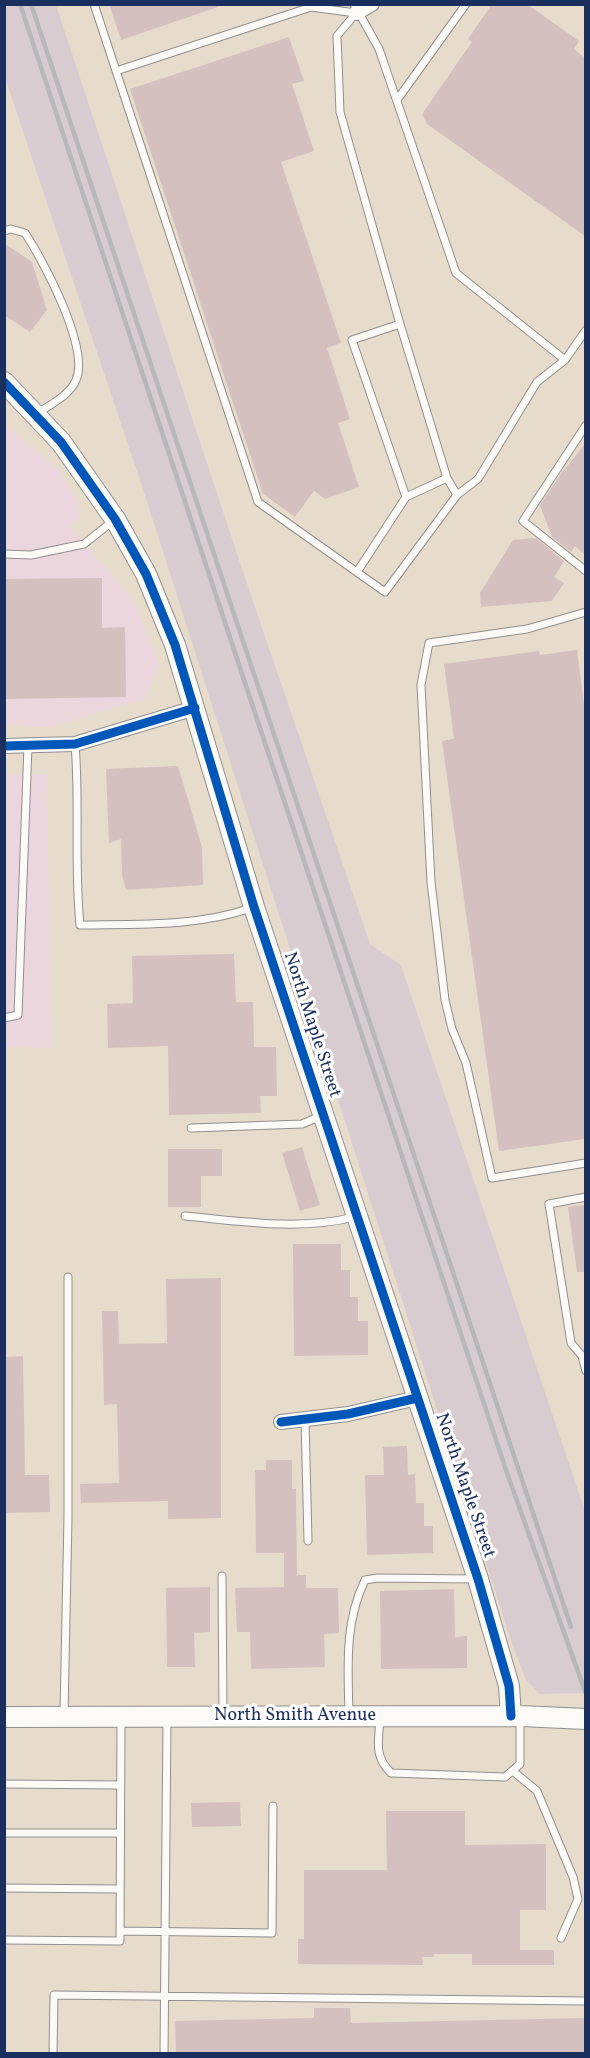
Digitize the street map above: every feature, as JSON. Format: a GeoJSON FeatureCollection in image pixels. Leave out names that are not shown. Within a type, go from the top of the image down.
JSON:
{"type":"FeatureCollection","features":[{"type":"Feature","properties":{"kind":"main road","name":"North Maple Street"},"geometry":{"type":"LineString","coordinates":[[4,382],[61,442],[115,519],[146,574],[175,645],[254,907],[478,1579],[509,1686],[515,1716]]}},
{"type":"Feature","properties":{"kind":"main road","name":"North Smith Avenue"},"geometry":{"type":"LineString","coordinates":[[4,1717],[515,1716],[585,1719]]}},
{"type":"Feature","properties":{"kind":"street"},"geometry":{"type":"LineString","coordinates":[[355,9],[372,4]]}},
{"type":"Feature","properties":{"kind":"street"},"geometry":{"type":"LineString","coordinates":[[4,746],[75,744],[195,708]]}},
{"type":"Feature","properties":{"kind":"street"},"geometry":{"type":"LineString","coordinates":[[281,1422],[348,1414],[417,1398]]}},
{"type":"Feature","properties":{"kind":"lane"},"geometry":{"type":"LineString","coordinates":[[94,4],[258,502],[385,592],[457,495],[478,479],[537,382],[565,360],[585,330]]}},
{"type":"Feature","properties":{"kind":"lane"},"geometry":{"type":"LineString","coordinates":[[397,100],[466,4]]}},
{"type":"Feature","properties":{"kind":"lane"},"geometry":{"type":"LineString","coordinates":[[116,71],[311,7],[355,9]]}},
{"type":"Feature","properties":{"kind":"lane"},"geometry":{"type":"LineString","coordinates":[[355,9],[379,49],[456,273],[565,360]]}},
{"type":"Feature","properties":{"kind":"lane"},"geometry":{"type":"LineString","coordinates":[[355,9],[337,36],[340,112],[400,324],[447,478],[457,495]]}},
{"type":"Feature","properties":{"kind":"lane"},"geometry":{"type":"LineString","coordinates":[[4,231],[11,229],[25,233],[40,255],[65,311],[78,356],[77,379],[63,396],[36,414]]}},
{"type":"Feature","properties":{"kind":"lane"},"geometry":{"type":"LineString","coordinates":[[400,324],[352,340],[406,497]]}},
{"type":"Feature","properties":{"kind":"lane"},"geometry":{"type":"LineString","coordinates":[[585,425],[523,521],[585,571]]}},
{"type":"Feature","properties":{"kind":"lane"},"geometry":{"type":"LineString","coordinates":[[357,572],[406,497],[447,478]]}},
{"type":"Feature","properties":{"kind":"lane"},"geometry":{"type":"LineString","coordinates":[[4,554],[31,555],[84,544],[115,519]]}},
{"type":"Feature","properties":{"kind":"lane"},"geometry":{"type":"LineString","coordinates":[[585,612],[527,629],[429,643],[421,685],[431,882],[445,1000],[452,1029],[466,1063],[492,1178],[585,1163]]}},
{"type":"Feature","properties":{"kind":"lane"},"geometry":{"type":"LineString","coordinates":[[75,744],[78,784],[76,887],[80,925],[172,924],[227,916],[254,907]]}},
{"type":"Feature","properties":{"kind":"lane"},"geometry":{"type":"LineString","coordinates":[[4,1018],[18,1015],[28,746]]}},
{"type":"Feature","properties":{"kind":"lane"},"geometry":{"type":"LineString","coordinates":[[191,1128],[302,1124],[323,1115]]}},
{"type":"Feature","properties":{"kind":"lane"},"geometry":{"type":"LineString","coordinates":[[585,1197],[549,1204],[571,1343],[584,1356],[585,1371]]}},
{"type":"Feature","properties":{"kind":"lane"},"geometry":{"type":"LineString","coordinates":[[185,1216],[299,1224],[333,1223],[357,1217]]}},
{"type":"Feature","properties":{"kind":"lane"},"geometry":{"type":"LineString","coordinates":[[64,1717],[68,1516],[68,1277]]}},
{"type":"Feature","properties":{"kind":"lane"},"geometry":{"type":"LineString","coordinates":[[305,1419],[308,1541]]}},
{"type":"Feature","properties":{"kind":"lane"},"geometry":{"type":"LineString","coordinates":[[222,1576],[223,1717]]}},
{"type":"Feature","properties":{"kind":"lane"},"geometry":{"type":"LineString","coordinates":[[350,1718],[348,1646],[356,1598],[364,1580],[378,1578],[478,1579]]}},
{"type":"Feature","properties":{"kind":"lane"},"geometry":{"type":"LineString","coordinates":[[380,1718],[378,1752],[381,1763],[391,1773],[505,1777],[514,1772],[520,1764],[515,1716]]}},
{"type":"Feature","properties":{"kind":"lane"},"geometry":{"type":"LineString","coordinates":[[4,1940],[120,1941],[121,1717]]}},
{"type":"Feature","properties":{"kind":"lane"},"geometry":{"type":"LineString","coordinates":[[164,2054],[167,1717]]}},
{"type":"Feature","properties":{"kind":"lane"},"geometry":{"type":"LineString","coordinates":[[514,1772],[537,1791],[573,1877],[578,1899],[561,1938]]}},
{"type":"Feature","properties":{"kind":"lane"},"geometry":{"type":"LineString","coordinates":[[4,1784],[120,1785]]}},
{"type":"Feature","properties":{"kind":"lane"},"geometry":{"type":"LineString","coordinates":[[120,1931],[272,1933],[273,1806]]}},
{"type":"Feature","properties":{"kind":"lane"},"geometry":{"type":"LineString","coordinates":[[4,1833],[120,1833]]}},
{"type":"Feature","properties":{"kind":"lane"},"geometry":{"type":"LineString","coordinates":[[4,1888],[120,1889]]}},
{"type":"Feature","properties":{"kind":"lane"},"geometry":{"type":"LineString","coordinates":[[53,2054],[54,1995],[585,2001]]}},
{"type":"Feature","properties":{"kind":"shaded area"},"geometry":{"type":"Polygon","coordinates":[[[4,5],[56,5],[239,560],[370,944],[401,965],[585,1511],[585,1693],[540,1694],[526,1680],[511,1641],[143,489],[5,78],[4,5]]]}},
{"type":"Feature","properties":{"kind":"shaded area"},"geometry":{"type":"Polygon","coordinates":[[[5,425],[59,470],[77,501],[80,518],[69,526],[133,600],[159,665],[145,699],[50,727],[5,724],[5,425]]]}},
{"type":"Feature","properties":{"kind":"shaded area"},"geometry":{"type":"Polygon","coordinates":[[[5,774],[47,774],[52,1048],[5,1047],[5,774]]]}},
{"type":"Feature","properties":{"kind":"building"},"geometry":{"type":"Polygon","coordinates":[[[109,4],[218,4],[218,7],[121,40],[109,4]]]}},
{"type":"Feature","properties":{"kind":"building"},"geometry":{"type":"Polygon","coordinates":[[[492,4],[527,4],[579,41],[574,49],[585,58],[585,236],[427,124],[422,114],[472,42],[468,39],[492,4]]]}},
{"type":"Feature","properties":{"kind":"building"},"geometry":{"type":"Polygon","coordinates":[[[289,37],[304,81],[292,84],[314,151],[281,162],[341,343],[327,348],[350,419],[338,423],[359,487],[325,499],[314,491],[295,517],[263,494],[130,89],[289,37]]]}},
{"type":"Feature","properties":{"kind":"building"},"geometry":{"type":"Polygon","coordinates":[[[4,243],[32,262],[47,310],[30,332],[4,315],[4,243]]]}},
{"type":"Feature","properties":{"kind":"building"},"geometry":{"type":"Polygon","coordinates":[[[585,444],[585,555],[575,546],[571,552],[552,537],[540,505],[585,444]]]}},
{"type":"Feature","properties":{"kind":"building"},"geometry":{"type":"Polygon","coordinates":[[[536,538],[564,561],[554,577],[564,583],[552,601],[481,607],[480,593],[513,540],[536,538]]]}},
{"type":"Feature","properties":{"kind":"building"},"geometry":{"type":"Polygon","coordinates":[[[102,578],[102,628],[125,627],[126,697],[4,699],[4,579],[102,578]]]}},
{"type":"Feature","properties":{"kind":"building"},"geometry":{"type":"Polygon","coordinates":[[[577,650],[585,714],[585,1139],[499,1151],[442,741],[454,739],[444,664],[539,651],[540,655],[577,650]]]}},
{"type":"Feature","properties":{"kind":"building"},"geometry":{"type":"Polygon","coordinates":[[[178,766],[202,847],[203,885],[126,890],[122,875],[121,839],[109,843],[106,769],[178,766]]]}},
{"type":"Feature","properties":{"kind":"building"},"geometry":{"type":"Polygon","coordinates":[[[234,954],[236,1002],[253,1002],[254,1047],[276,1047],[277,1096],[260,1096],[261,1113],[169,1115],[168,1046],[108,1048],[107,1004],[133,1003],[132,956],[234,954]]]}},
{"type":"Feature","properties":{"kind":"building"},"geometry":{"type":"Polygon","coordinates":[[[302,1147],[320,1205],[300,1211],[282,1153],[302,1147]]]}},
{"type":"Feature","properties":{"kind":"building"},"geometry":{"type":"Polygon","coordinates":[[[168,1149],[222,1149],[222,1176],[201,1176],[201,1207],[168,1207],[168,1149]]]}},
{"type":"Feature","properties":{"kind":"building"},"geometry":{"type":"Polygon","coordinates":[[[585,1205],[585,1272],[577,1272],[568,1207],[585,1205]]]}},
{"type":"Feature","properties":{"kind":"building"},"geometry":{"type":"Polygon","coordinates":[[[293,1244],[341,1244],[341,1270],[350,1270],[350,1297],[358,1297],[358,1321],[368,1321],[368,1355],[294,1356],[293,1244]]]}},
{"type":"Feature","properties":{"kind":"building"},"geometry":{"type":"Polygon","coordinates":[[[221,1278],[221,1518],[168,1519],[168,1501],[81,1503],[80,1484],[119,1483],[117,1404],[104,1405],[102,1311],[118,1311],[119,1344],[167,1343],[166,1279],[221,1278]]]}},
{"type":"Feature","properties":{"kind":"building"},"geometry":{"type":"Polygon","coordinates":[[[23,1356],[25,1475],[49,1475],[50,1512],[4,1513],[4,1357],[23,1356]]]}},
{"type":"Feature","properties":{"kind":"building"},"geometry":{"type":"Polygon","coordinates":[[[407,1446],[408,1475],[415,1474],[416,1503],[424,1503],[424,1526],[433,1526],[433,1553],[367,1555],[365,1475],[384,1475],[383,1447],[407,1446]]]}},
{"type":"Feature","properties":{"kind":"building"},"geometry":{"type":"Polygon","coordinates":[[[266,1460],[292,1460],[292,1489],[296,1489],[297,1575],[306,1575],[306,1588],[338,1588],[339,1633],[324,1634],[325,1667],[251,1669],[250,1632],[237,1632],[235,1588],[284,1587],[284,1553],[256,1553],[255,1470],[266,1470],[266,1460]]]}},
{"type":"Feature","properties":{"kind":"building"},"geometry":{"type":"Polygon","coordinates":[[[210,1587],[210,1632],[194,1633],[195,1667],[167,1667],[166,1588],[210,1587]]]}},
{"type":"Feature","properties":{"kind":"building"},"geometry":{"type":"Polygon","coordinates":[[[454,1589],[455,1637],[467,1636],[467,1668],[381,1669],[380,1591],[454,1589]]]}},
{"type":"Feature","properties":{"kind":"building"},"geometry":{"type":"Polygon","coordinates":[[[240,1802],[241,1826],[192,1827],[191,1803],[240,1802]]]}},
{"type":"Feature","properties":{"kind":"building"},"geometry":{"type":"Polygon","coordinates":[[[386,1811],[465,1811],[465,1845],[546,1844],[546,1910],[520,1910],[520,1950],[554,1950],[554,1965],[472,1965],[472,1954],[434,1954],[434,1957],[422,1957],[423,1965],[298,1964],[298,1939],[304,1939],[304,1870],[387,1870],[386,1811]]]}},
{"type":"Feature","properties":{"kind":"building"},"geometry":{"type":"Polygon","coordinates":[[[314,2008],[350,2008],[351,2023],[585,2018],[585,2054],[176,2054],[175,2021],[314,2018],[314,2008]]]}},
{"type":"Feature","properties":{"kind":"railway"},"geometry":{"type":"LineString","coordinates":[[20,4],[507,1473],[586,1694]]}},
{"type":"Feature","properties":{"kind":"railway"},"geometry":{"type":"LineString","coordinates":[[31,4],[571,1627]]}},
{"type":"Feature","properties":{"kind":"cycle path"},"geometry":{"type":"LineString","coordinates":[[4,382],[61,442],[115,519],[146,574],[175,645],[254,907],[478,1579],[509,1686],[511,1716]]}},
{"type":"Feature","properties":{"kind":"cycle path"},"geometry":{"type":"LineString","coordinates":[[4,746],[75,744],[195,708]]}},
{"type":"Feature","properties":{"kind":"cycle path"},"geometry":{"type":"LineString","coordinates":[[281,1422],[348,1414],[417,1398]]}}]}
